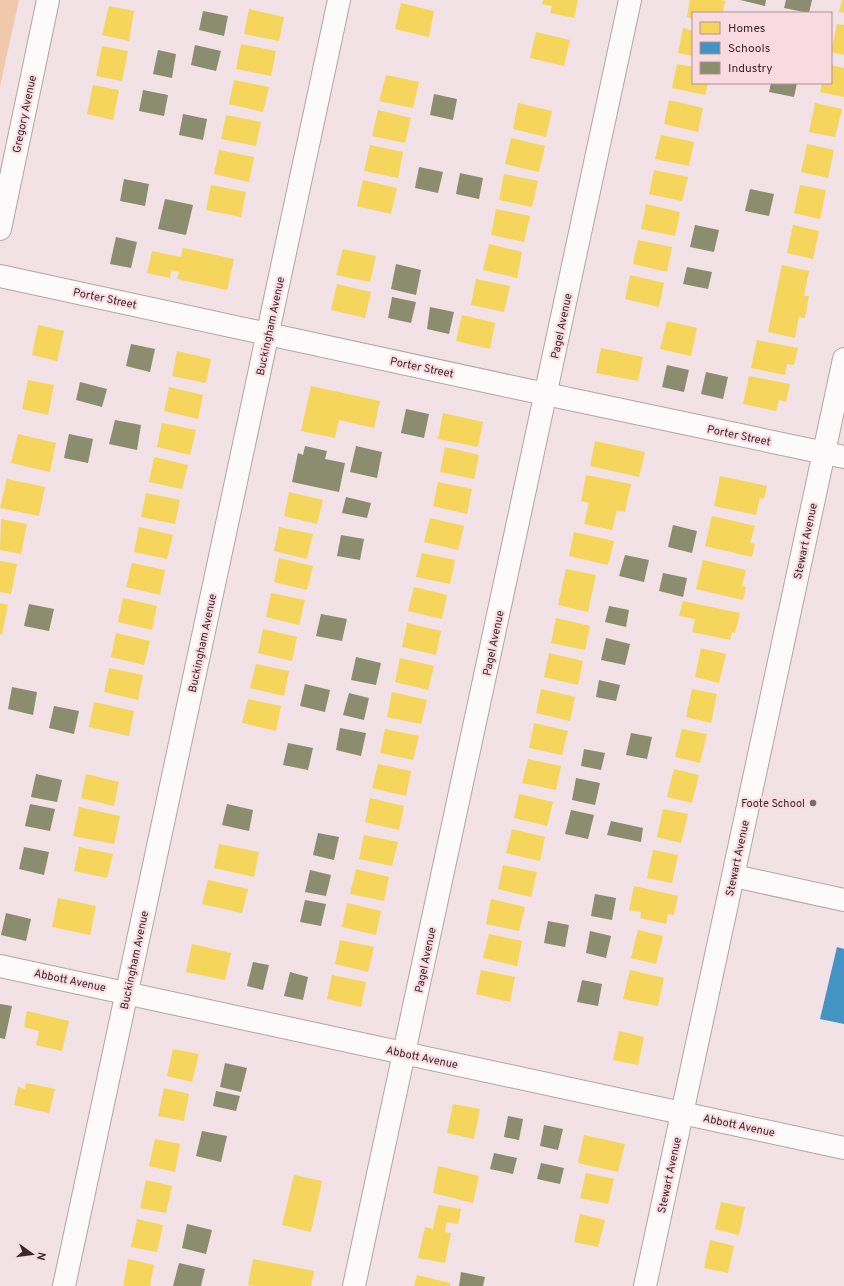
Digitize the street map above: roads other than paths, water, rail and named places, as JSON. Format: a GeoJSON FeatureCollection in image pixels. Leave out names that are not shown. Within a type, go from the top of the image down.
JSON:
{"type":"FeatureCollection","features":[{"type":"Feature","properties":{"kind":"street","name":"Gregory Avenue"},"geometry":{"type":"LineString","coordinates":[[0,229],[48,0]]}},
{"type":"Feature","properties":{"kind":"street","name":"Buckingham Avenue"},"geometry":{"type":"LineString","coordinates":[[64,1286],[339,0]]}},
{"type":"Feature","properties":{"kind":"street","name":"Pagel Avenue"},"geometry":{"type":"LineString","coordinates":[[354,1286],[630,0]]}},
{"type":"Feature","properties":{"kind":"street","name":"Porter Street"},"geometry":{"type":"LineString","coordinates":[[0,276],[834,455]]}},
{"type":"Feature","properties":{"kind":"street","name":"Stewart Avenue"},"geometry":{"type":"LineString","coordinates":[[645,1286],[734,876],[834,455],[844,360]]}},
{"type":"Feature","properties":{"kind":"street"},"geometry":{"type":"LineString","coordinates":[[734,876],[844,900]]}},
{"type":"Feature","properties":{"kind":"street","name":"Abbott Avenue"},"geometry":{"type":"LineString","coordinates":[[0,966],[127,992],[844,1148]]}},
{"type":"Feature","properties":{"kind":"place","name":"Foote School"},"geometry":{"type":"Point","coordinates":[813,803]}}]}
